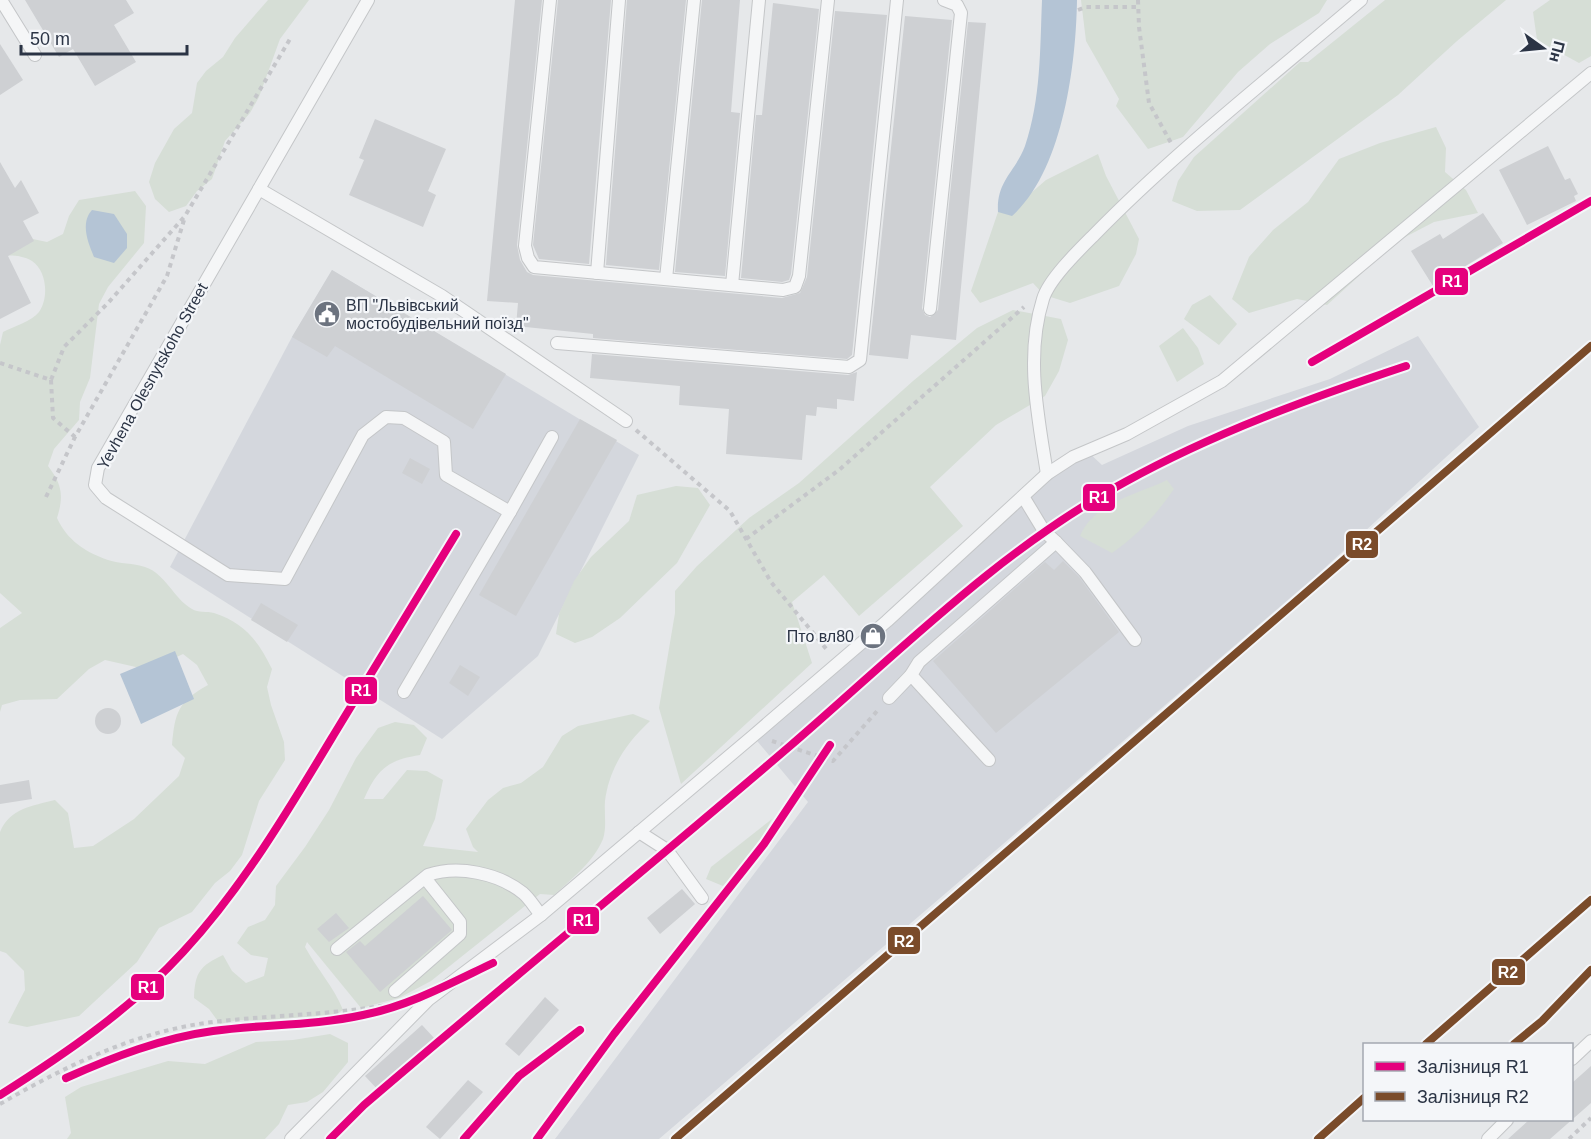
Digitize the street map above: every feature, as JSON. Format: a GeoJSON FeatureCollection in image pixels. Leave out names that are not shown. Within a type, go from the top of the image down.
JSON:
{"type":"FeatureCollection","features":[{"type":"Feature","properties":{"kind":"lane"},"geometry":{"type":"LineString","coordinates":[[1,0],[35,55]]}},
{"type":"Feature","properties":{"kind":"lane","name":"Yevhena Olesnytskoho Street"},"geometry":{"type":"LineString","coordinates":[[368,0],[98,468],[95,485],[106,498],[228,576],[285,579],[363,435],[386,417],[404,418],[444,442],[446,475],[510,512]]}},
{"type":"Feature","properties":{"kind":"lane"},"geometry":{"type":"LineString","coordinates":[[550,0],[525,246],[534,267],[783,290],[795,287],[799,276],[828,0]]}},
{"type":"Feature","properties":{"kind":"lane"},"geometry":{"type":"LineString","coordinates":[[597,273],[619,0]]}},
{"type":"Feature","properties":{"kind":"lane"},"geometry":{"type":"LineString","coordinates":[[666,279],[694,0]]}},
{"type":"Feature","properties":{"kind":"lane"},"geometry":{"type":"LineString","coordinates":[[732,285],[759,0]]}},
{"type":"Feature","properties":{"kind":"lane"},"geometry":{"type":"LineString","coordinates":[[557,343],[849,367],[860,360],[897,0]]}},
{"type":"Feature","properties":{"kind":"lane"},"geometry":{"type":"LineString","coordinates":[[930,309],[961,13],[957,5],[944,0]]}},
{"type":"Feature","properties":{"kind":"lane"},"geometry":{"type":"LineString","coordinates":[[1047,474],[1038,416],[1033,342],[1044,296],[1074,254],[1118,210],[1361,0]]}},
{"type":"Feature","properties":{"kind":"lane"},"geometry":{"type":"LineString","coordinates":[[291,1139],[428,1000],[541,915],[753,736],[1024,498],[1047,474],[1073,458],[1127,434],[1221,381],[1591,73]]}},
{"type":"Feature","properties":{"kind":"lane"},"geometry":{"type":"LineString","coordinates":[[259,189],[442,296],[626,421]]}},
{"type":"Feature","properties":{"kind":"lane"},"geometry":{"type":"LineString","coordinates":[[404,692],[552,437]]}},
{"type":"Feature","properties":{"kind":"lane"},"geometry":{"type":"LineString","coordinates":[[1024,498],[1044,531],[1085,572],[1135,640]]}},
{"type":"Feature","properties":{"kind":"lane"},"geometry":{"type":"LineString","coordinates":[[889,698],[911,675],[919,662],[1056,542]]}},
{"type":"Feature","properties":{"kind":"lane"},"geometry":{"type":"LineString","coordinates":[[911,675],[988,760]]}},
{"type":"Feature","properties":{"kind":"lane"},"geometry":{"type":"LineString","coordinates":[[639,832],[667,850],[702,898]]}},
{"type":"Feature","properties":{"kind":"lane"},"geometry":{"type":"LineString","coordinates":[[337,949],[425,878],[443,870],[460,870],[506,882],[524,894],[541,915]]}},
{"type":"Feature","properties":{"kind":"lane"},"geometry":{"type":"LineString","coordinates":[[395,991],[460,934],[460,922],[425,878]]}},
{"type":"Feature","properties":{"kind":"lane"},"geometry":{"type":"LineString","coordinates":[[1573,1058],[1591,1041]]}},
{"type":"Feature","properties":{"kind":"lane"},"geometry":{"type":"LineString","coordinates":[[1488,1139],[1505,1121]]}},
{"type":"Feature","properties":{"kind":"path"},"geometry":{"type":"LineString","coordinates":[[1138,0],[1149,104],[1178,157]]}},
{"type":"Feature","properties":{"kind":"path"},"geometry":{"type":"LineString","coordinates":[[1078,10],[1086,7],[1138,8]]}},
{"type":"Feature","properties":{"kind":"path"},"geometry":{"type":"LineString","coordinates":[[75,437],[53,418],[51,380],[64,347],[108,303],[185,216],[290,39]]}},
{"type":"Feature","properties":{"kind":"path"},"geometry":{"type":"LineString","coordinates":[[46,497],[75,437],[167,276],[185,216]]}},
{"type":"Feature","properties":{"kind":"path"},"geometry":{"type":"LineString","coordinates":[[746,539],[839,470],[989,337],[1028,304],[1044,296]]}},
{"type":"Feature","properties":{"kind":"path"},"geometry":{"type":"LineString","coordinates":[[0,363],[51,380]]}},
{"type":"Feature","properties":{"kind":"path"},"geometry":{"type":"LineString","coordinates":[[626,421],[730,511],[771,582],[838,663]]}},
{"type":"Feature","properties":{"kind":"path"},"geometry":{"type":"LineString","coordinates":[[753,736],[790,745],[833,761],[842,748],[889,698]]}},
{"type":"Feature","properties":{"kind":"path"},"geometry":{"type":"LineString","coordinates":[[0,1104],[93,1056],[161,1032],[212,1022],[361,1010],[389,1004]]}},
{"type":"Feature","properties":{"kind":"path"},"geometry":{"type":"LineString","coordinates":[[1569,1139],[1591,1118]]}},
{"type":"Feature","properties":{"kind":"shaded area"},"geometry":{"type":"Polygon","coordinates":[[[268,0],[309,0],[280,39],[259,97],[250,113],[225,141],[212,179],[197,191],[186,206],[169,212],[155,199],[149,182],[155,163],[174,129],[192,113],[197,83],[206,71],[223,57],[235,38],[268,0]]]}},
{"type":"Feature","properties":{"kind":"shaded area"},"geometry":{"type":"Polygon","coordinates":[[[1081,0],[1327,0],[1319,13],[1270,44],[1238,72],[1183,137],[1148,149],[1116,106],[1119,99],[1086,41],[1081,0]]]}},
{"type":"Feature","properties":{"kind":"shaded area"},"geometry":{"type":"Polygon","coordinates":[[[1385,0],[1506,0],[1398,95],[1240,210],[1197,211],[1172,201],[1178,181],[1194,157],[1300,62],[1308,62],[1385,0]]]}},
{"type":"Feature","properties":{"kind":"shaded area"},"geometry":{"type":"Polygon","coordinates":[[[1550,0],[1591,0],[1591,56],[1579,63],[1537,40],[1533,12],[1550,0]]]}},
{"type":"Feature","properties":{"kind":"shaded area"},"geometry":{"type":"Polygon","coordinates":[[[1436,127],[1446,148],[1445,172],[1466,190],[1478,213],[1434,222],[1384,248],[1359,276],[1327,305],[1297,299],[1249,313],[1232,299],[1249,257],[1273,230],[1308,202],[1339,159],[1380,143],[1436,127]]]}},
{"type":"Feature","properties":{"kind":"shaded area"},"geometry":{"type":"Polygon","coordinates":[[[1098,154],[1106,176],[1139,239],[1136,254],[1119,286],[1070,303],[1044,295],[1033,283],[980,303],[971,291],[998,212],[1017,205],[1046,180],[1098,154]]]}},
{"type":"Feature","properties":{"kind":"shaded area"},"geometry":{"type":"Polygon","coordinates":[[[135,191],[146,206],[144,243],[108,287],[99,304],[90,378],[80,402],[79,420],[54,449],[48,466],[59,485],[61,503],[57,518],[71,539],[84,549],[108,560],[152,570],[192,609],[225,617],[250,635],[262,650],[272,669],[267,687],[284,742],[285,760],[259,801],[242,855],[230,871],[215,883],[192,912],[159,928],[137,962],[79,1016],[27,1027],[8,1023],[25,990],[24,971],[6,953],[0,951],[0,832],[4,824],[23,809],[55,800],[68,813],[74,848],[93,846],[134,819],[179,776],[185,758],[172,745],[177,716],[190,697],[208,685],[197,665],[183,654],[149,670],[105,660],[89,669],[57,699],[20,700],[2,705],[0,712],[0,628],[22,613],[0,593],[0,345],[3,332],[27,321],[39,312],[44,300],[45,285],[41,271],[32,261],[16,256],[0,256],[28,238],[47,242],[63,234],[69,216],[79,200],[135,191]]]}},
{"type":"Feature","properties":{"kind":"shaded area"},"geometry":{"type":"Polygon","coordinates":[[[332,270],[639,455],[538,656],[442,739],[170,567],[292,337],[332,270]]]}},
{"type":"Feature","properties":{"kind":"shaded area"},"geometry":{"type":"Polygon","coordinates":[[[1210,295],[1237,324],[1219,345],[1184,319],[1192,305],[1210,295]]]}},
{"type":"Feature","properties":{"kind":"shaded area"},"geometry":{"type":"Polygon","coordinates":[[[1013,310],[1061,319],[1068,340],[1059,371],[1045,396],[996,425],[930,487],[963,526],[859,616],[824,575],[792,602],[812,663],[681,784],[659,708],[675,613],[675,591],[697,566],[749,518],[799,483],[913,381],[977,328],[1013,310]]]}},
{"type":"Feature","properties":{"kind":"shaded area"},"geometry":{"type":"Polygon","coordinates":[[[1183,328],[1198,348],[1204,364],[1177,382],[1159,346],[1183,328]]]}},
{"type":"Feature","properties":{"kind":"shaded area"},"geometry":{"type":"Polygon","coordinates":[[[1418,336],[1479,427],[1318,574],[659,1139],[555,1139],[808,802],[753,736],[1024,498],[1087,451],[1102,465],[1188,426],[1330,379],[1418,336]]]}},
{"type":"Feature","properties":{"kind":"shaded area"},"geometry":{"type":"Polygon","coordinates":[[[1167,480],[1174,489],[1167,499],[1138,532],[1112,553],[1080,536],[1095,515],[1106,507],[1167,480]]]}},
{"type":"Feature","properties":{"kind":"shaded area"},"geometry":{"type":"Polygon","coordinates":[[[676,486],[698,488],[710,505],[677,563],[620,618],[592,637],[575,643],[556,634],[559,614],[574,581],[591,557],[629,521],[637,495],[676,486]]]}},
{"type":"Feature","properties":{"kind":"shaded area"},"geometry":{"type":"Polygon","coordinates":[[[633,714],[650,721],[633,738],[610,778],[605,801],[603,839],[594,855],[554,895],[540,894],[431,981],[399,998],[361,1008],[307,942],[305,947],[343,1010],[326,1021],[238,1020],[220,1024],[209,1009],[194,998],[200,971],[223,955],[232,971],[246,983],[264,976],[268,958],[251,955],[237,943],[248,927],[265,920],[275,905],[276,886],[329,810],[356,758],[378,728],[395,722],[414,725],[427,738],[420,755],[392,763],[379,773],[364,799],[383,799],[407,770],[427,771],[443,780],[435,819],[423,846],[478,852],[473,847],[466,829],[488,800],[503,788],[521,783],[543,767],[562,736],[578,726],[633,714]]]}},
{"type":"Feature","properties":{"kind":"shaded area"},"geometry":{"type":"Polygon","coordinates":[[[772,819],[744,872],[723,886],[706,879],[711,867],[772,819]]]}},
{"type":"Feature","properties":{"kind":"shaded area"},"geometry":{"type":"Polygon","coordinates":[[[330,1034],[348,1043],[348,1062],[323,1092],[307,1102],[288,1105],[279,1124],[265,1139],[67,1139],[71,1133],[65,1097],[81,1087],[168,1061],[205,1064],[256,1042],[293,1040],[330,1034]]]}},
{"type":"Feature","properties":{"kind":"water"},"geometry":{"type":"Polygon","coordinates":[[[1042,0],[1077,0],[1074,55],[1063,116],[1055,145],[1044,172],[1029,196],[1012,216],[998,212],[998,201],[1003,184],[1025,146],[1034,110],[1039,74],[1042,0]]]}},
{"type":"Feature","properties":{"kind":"water"},"geometry":{"type":"Polygon","coordinates":[[[92,210],[114,214],[127,234],[127,248],[114,263],[94,257],[86,227],[88,215],[92,210]]]}},
{"type":"Feature","properties":{"kind":"water"},"geometry":{"type":"Polygon","coordinates":[[[175,651],[194,699],[141,724],[120,674],[175,651]]]}},
{"type":"Feature","properties":{"kind":"building"},"geometry":{"type":"Polygon","coordinates":[[[25,0],[126,0],[134,13],[114,25],[136,62],[95,86],[73,49],[59,57],[25,0]]]}},
{"type":"Feature","properties":{"kind":"building"},"geometry":{"type":"Polygon","coordinates":[[[515,0],[542,0],[517,245],[520,260],[527,272],[533,275],[782,298],[800,293],[807,277],[835,11],[887,15],[852,355],[847,359],[593,338],[593,334],[516,326],[518,303],[487,301],[515,0]]]}},
{"type":"Feature","properties":{"kind":"building"},"geometry":{"type":"Polygon","coordinates":[[[558,0],[611,0],[589,264],[539,259],[533,245],[558,0]]]}},
{"type":"Feature","properties":{"kind":"building"},"geometry":{"type":"Polygon","coordinates":[[[627,0],[686,0],[659,270],[606,265],[627,0]]]}},
{"type":"Feature","properties":{"kind":"building"},"geometry":{"type":"Polygon","coordinates":[[[702,0],[740,0],[731,112],[740,113],[725,276],[675,272],[702,0]]]}},
{"type":"Feature","properties":{"kind":"building"},"geometry":{"type":"Polygon","coordinates":[[[773,3],[819,9],[791,274],[789,280],[782,282],[741,278],[756,115],[762,115],[773,3]]]}},
{"type":"Feature","properties":{"kind":"building"},"geometry":{"type":"Polygon","coordinates":[[[905,16],[952,20],[922,308],[925,315],[930,317],[938,310],[968,22],[986,23],[956,340],[911,335],[908,359],[869,355],[905,16]]]}},
{"type":"Feature","properties":{"kind":"building"},"geometry":{"type":"Polygon","coordinates":[[[0,44],[23,80],[0,95],[0,44]]]}},
{"type":"Feature","properties":{"kind":"building"},"geometry":{"type":"Polygon","coordinates":[[[375,119],[446,149],[428,191],[436,195],[423,227],[349,195],[364,160],[359,158],[375,119]]]}},
{"type":"Feature","properties":{"kind":"building"},"geometry":{"type":"Polygon","coordinates":[[[1548,146],[1565,180],[1570,178],[1578,194],[1574,196],[1576,201],[1527,225],[1499,170],[1548,146]]]}},
{"type":"Feature","properties":{"kind":"building"},"geometry":{"type":"Polygon","coordinates":[[[0,162],[15,188],[21,180],[39,213],[23,221],[34,241],[8,256],[31,303],[0,319],[0,162]]]}},
{"type":"Feature","properties":{"kind":"building"},"geometry":{"type":"Polygon","coordinates":[[[1483,213],[1503,243],[1433,286],[1411,251],[1440,234],[1443,239],[1483,213]]]}},
{"type":"Feature","properties":{"kind":"building"},"geometry":{"type":"Polygon","coordinates":[[[332,270],[506,374],[473,429],[335,346],[327,357],[292,337],[332,270]]]}},
{"type":"Feature","properties":{"kind":"building"},"geometry":{"type":"Polygon","coordinates":[[[592,354],[848,375],[857,372],[854,401],[837,399],[837,409],[817,407],[816,416],[806,415],[802,460],[726,454],[729,409],[679,405],[680,386],[590,378],[592,354]]]}},
{"type":"Feature","properties":{"kind":"building"},"geometry":{"type":"Polygon","coordinates":[[[580,419],[617,440],[516,616],[479,595],[580,419]]]}},
{"type":"Feature","properties":{"kind":"building"},"geometry":{"type":"Polygon","coordinates":[[[410,458],[430,469],[422,484],[402,473],[410,458]]]}},
{"type":"Feature","properties":{"kind":"building"},"geometry":{"type":"Polygon","coordinates":[[[1063,561],[1079,577],[1119,632],[996,733],[933,661],[1045,562],[1054,570],[1063,561]]]}},
{"type":"Feature","properties":{"kind":"building"},"geometry":{"type":"Polygon","coordinates":[[[261,603],[298,625],[287,642],[251,620],[261,603]]]}},
{"type":"Feature","properties":{"kind":"building"},"geometry":{"type":"Polygon","coordinates":[[[460,665],[480,677],[468,696],[449,683],[460,665]]]}},
{"type":"Feature","properties":{"kind":"building"},"geometry":{"type":"Polygon","coordinates":[[[108,708],[117,712],[121,721],[117,730],[108,734],[99,730],[95,721],[99,712],[108,708]]]}},
{"type":"Feature","properties":{"kind":"building"},"geometry":{"type":"Polygon","coordinates":[[[29,780],[32,799],[0,804],[0,785],[29,780]]]}},
{"type":"Feature","properties":{"kind":"building"},"geometry":{"type":"Polygon","coordinates":[[[682,889],[695,904],[660,934],[647,918],[682,889]]]}},
{"type":"Feature","properties":{"kind":"building"},"geometry":{"type":"Polygon","coordinates":[[[423,896],[452,930],[380,992],[346,952],[360,941],[365,946],[423,896]]]}},
{"type":"Feature","properties":{"kind":"building"},"geometry":{"type":"Polygon","coordinates":[[[336,913],[349,928],[329,942],[317,929],[336,913]]]}},
{"type":"Feature","properties":{"kind":"building"},"geometry":{"type":"Polygon","coordinates":[[[545,997],[559,1010],[519,1056],[505,1044],[545,997]]]}},
{"type":"Feature","properties":{"kind":"building"},"geometry":{"type":"Polygon","coordinates":[[[422,1025],[435,1039],[378,1090],[365,1076],[422,1025]]]}},
{"type":"Feature","properties":{"kind":"building"},"geometry":{"type":"Polygon","coordinates":[[[1591,1066],[1591,1103],[1573,1119],[1573,1082],[1591,1066]]]}},
{"type":"Feature","properties":{"kind":"building"},"geometry":{"type":"Polygon","coordinates":[[[468,1080],[483,1092],[440,1139],[426,1127],[468,1080]]]}},
{"type":"Feature","properties":{"kind":"building"},"geometry":{"type":"Polygon","coordinates":[[[1528,1121],[1570,1121],[1550,1139],[1508,1139],[1528,1121]]]}},
{"type":"Feature","properties":{"kind":"rail line","name":"R1"},"geometry":{"type":"LineString","coordinates":[[1312,362],[1591,201]]}},
{"type":"Feature","properties":{"kind":"rail line","name":"R2"},"geometry":{"type":"LineString","coordinates":[[675,1139],[1591,346]]}},
{"type":"Feature","properties":{"kind":"rail line","name":"R1"},"geometry":{"type":"LineString","coordinates":[[330,1139],[364,1105],[790,746],[950,605],[1035,539],[1079,509],[1125,482],[1193,448],[1298,404],[1406,366]]}},
{"type":"Feature","properties":{"kind":"rail line","name":"R1"},"geometry":{"type":"LineString","coordinates":[[0,1095],[73,1047],[142,993],[205,927],[245,875],[281,820],[456,534]]}},
{"type":"Feature","properties":{"kind":"rail line","name":"R1"},"geometry":{"type":"LineString","coordinates":[[537,1139],[614,1034],[764,844],[830,745]]}},
{"type":"Feature","properties":{"kind":"rail line","name":"R2"},"geometry":{"type":"LineString","coordinates":[[1427,1043],[1591,900]]}},
{"type":"Feature","properties":{"kind":"rail line","name":"R1"},"geometry":{"type":"LineString","coordinates":[[66,1078],[138,1049],[175,1038],[232,1029],[344,1019],[380,1011],[430,993],[493,963]]}},
{"type":"Feature","properties":{"kind":"rail line","name":"R2"},"geometry":{"type":"LineString","coordinates":[[1515,1043],[1542,1021],[1591,970]]}},
{"type":"Feature","properties":{"kind":"rail line","name":"R1"},"geometry":{"type":"LineString","coordinates":[[464,1139],[519,1076],[580,1030]]}},
{"type":"Feature","properties":{"kind":"rail line","name":"R2"},"geometry":{"type":"LineString","coordinates":[[1318,1139],[1363,1099]]}},
{"type":"Feature","properties":{"kind":"place","name":"ВП \"Львівський мостобудівельний поїзд\""},"geometry":{"type":"Point","coordinates":[327,314]}},
{"type":"Feature","properties":{"kind":"place","name":"Пто вл80"},"geometry":{"type":"Point","coordinates":[873,636]}}]}
